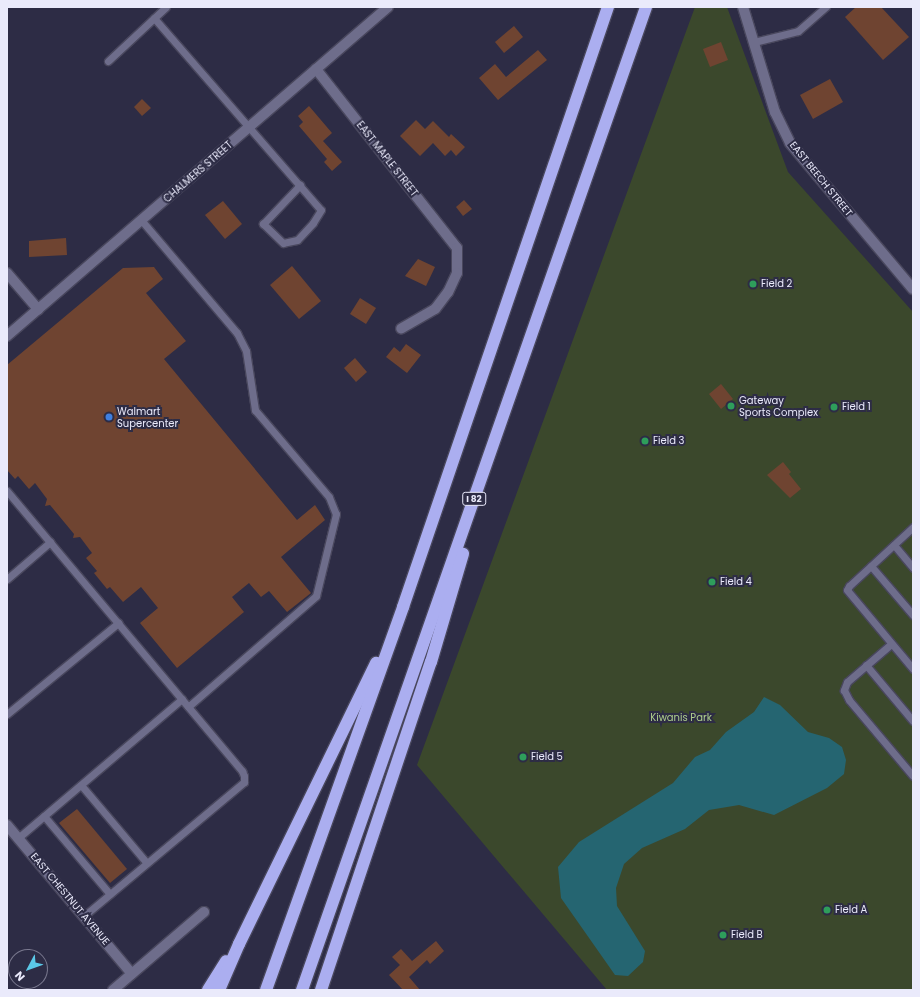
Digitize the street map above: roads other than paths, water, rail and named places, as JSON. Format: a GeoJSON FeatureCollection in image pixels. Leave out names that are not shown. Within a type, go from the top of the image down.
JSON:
{"type":"FeatureCollection","features":[{"type":"Feature","properties":{"kind":"highway"},"geometry":{"type":"LineString","coordinates":[[266,990],[403,607],[608,7]]}},
{"type":"Feature","properties":{"kind":"highway","name":"I 82"},"geometry":{"type":"LineString","coordinates":[[302,990],[646,7]]}},
{"type":"Feature","properties":{"kind":"highway"},"geometry":{"type":"LineString","coordinates":[[321,990],[431,662],[509,399]]}},
{"type":"Feature","properties":{"kind":"highway"},"geometry":{"type":"LineString","coordinates":[[220,990],[239,944],[403,607]]}},
{"type":"Feature","properties":{"kind":"highway"},"geometry":{"type":"LineString","coordinates":[[208,990],[239,944]]}},
{"type":"Feature","properties":{"kind":"street","name":"CHALMERS STREET"},"geometry":{"type":"LineString","coordinates":[[7,336],[388,7]]}},
{"type":"Feature","properties":{"kind":"street","name":"EAST BEECH STREET"},"geometry":{"type":"LineString","coordinates":[[742,7],[775,112],[790,142],[913,288]]}},
{"type":"Feature","properties":{"kind":"street","name":"EAST MAPLE STREET"},"geometry":{"type":"LineString","coordinates":[[316,69],[457,248],[457,273],[448,292],[435,309],[401,329]]}},
{"type":"Feature","properties":{"kind":"street"},"geometry":{"type":"LineString","coordinates":[[7,273],[38,309]]}},
{"type":"Feature","properties":{"kind":"street","name":"EAST CHESTNUT AVENUE"},"geometry":{"type":"LineString","coordinates":[[7,825],[132,974]]}},
{"type":"Feature","properties":{"kind":"street"},"geometry":{"type":"LineString","coordinates":[[113,990],[204,912]]}},
{"type":"Feature","properties":{"kind":"lane"},"geometry":{"type":"LineString","coordinates":[[108,61],[166,7]]}},
{"type":"Feature","properties":{"kind":"lane"},"geometry":{"type":"LineString","coordinates":[[754,42],[798,31],[826,7]]}},
{"type":"Feature","properties":{"kind":"lane"},"geometry":{"type":"LineString","coordinates":[[154,18],[322,210],[313,224],[297,240],[283,243],[263,224],[300,185]]}},
{"type":"Feature","properties":{"kind":"lane"},"geometry":{"type":"LineString","coordinates":[[142,221],[237,333],[246,351],[255,410],[329,498],[336,514],[316,596],[188,707]]}},
{"type":"Feature","properties":{"kind":"lane"},"geometry":{"type":"LineString","coordinates":[[7,491],[242,771],[244,782],[84,916]]}},
{"type":"Feature","properties":{"kind":"lane"},"geometry":{"type":"LineString","coordinates":[[913,527],[847,590],[913,669]]}},
{"type":"Feature","properties":{"kind":"lane"},"geometry":{"type":"LineString","coordinates":[[7,579],[50,542]]}},
{"type":"Feature","properties":{"kind":"lane"},"geometry":{"type":"LineString","coordinates":[[894,545],[913,568]]}},
{"type":"Feature","properties":{"kind":"lane"},"geometry":{"type":"LineString","coordinates":[[871,566],[913,615]]}},
{"type":"Feature","properties":{"kind":"lane"},"geometry":{"type":"LineString","coordinates":[[7,714],[118,623]]}},
{"type":"Feature","properties":{"kind":"lane"},"geometry":{"type":"LineString","coordinates":[[891,644],[847,682],[844,690],[849,700],[913,776]]}},
{"type":"Feature","properties":{"kind":"lane"},"geometry":{"type":"LineString","coordinates":[[866,665],[913,720]]}},
{"type":"Feature","properties":{"kind":"lane"},"geometry":{"type":"LineString","coordinates":[[18,838],[182,700]]}},
{"type":"Feature","properties":{"kind":"lane"},"geometry":{"type":"LineString","coordinates":[[81,785],[147,863]]}},
{"type":"Feature","properties":{"kind":"lane"},"geometry":{"type":"LineString","coordinates":[[44,816],[110,894]]}},
{"type":"Feature","properties":{"kind":"place","name":"Field 2"},"geometry":{"type":"Point","coordinates":[753,284]}},
{"type":"Feature","properties":{"kind":"place","name":"Gateway Sports Complex"},"geometry":{"type":"Point","coordinates":[731,406]}},
{"type":"Feature","properties":{"kind":"place","name":"Field 1"},"geometry":{"type":"Point","coordinates":[834,407]}},
{"type":"Feature","properties":{"kind":"place","name":"Walmart Supercenter"},"geometry":{"type":"Point","coordinates":[109,417]}},
{"type":"Feature","properties":{"kind":"place","name":"Field 3"},"geometry":{"type":"Point","coordinates":[645,441]}},
{"type":"Feature","properties":{"kind":"place","name":"Field 4"},"geometry":{"type":"Point","coordinates":[712,582]}},
{"type":"Feature","properties":{"kind":"place","name":"Field 5"},"geometry":{"type":"Point","coordinates":[523,757]}},
{"type":"Feature","properties":{"kind":"place","name":"Field A"},"geometry":{"type":"Point","coordinates":[827,910]}},
{"type":"Feature","properties":{"kind":"place","name":"Field B"},"geometry":{"type":"Point","coordinates":[723,935]}},
{"type":"Feature","properties":{"kind":"park label","name":"Kiwanis Park"},"geometry":{"type":"Point","coordinates":[681,718]}}]}
